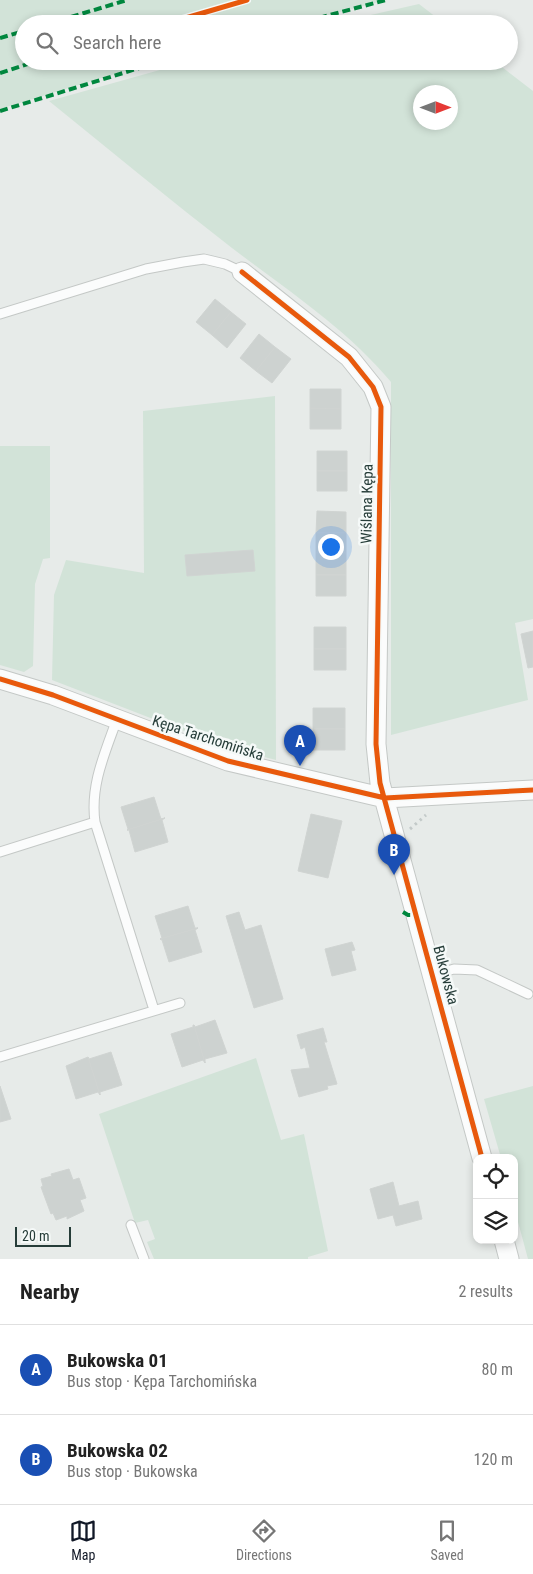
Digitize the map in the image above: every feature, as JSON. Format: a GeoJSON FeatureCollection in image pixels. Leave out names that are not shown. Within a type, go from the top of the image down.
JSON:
{"type":"FeatureCollection","features":[{"type":"Feature","properties":{"kind":"street","name":"Wiślana Kępa"},"geometry":{"type":"LineString","coordinates":[[242,272],[349,357],[373,387],[381,407],[376,744],[380,783],[385,798]]}},
{"type":"Feature","properties":{"kind":"street","name":"Kępa Tarchomińska"},"geometry":{"type":"LineString","coordinates":[[0,680],[53,695],[228,761],[385,798],[533,790]]}},
{"type":"Feature","properties":{"kind":"street","name":"Bukowska"},"geometry":{"type":"LineString","coordinates":[[385,798],[481,1154]]}},
{"type":"Feature","properties":{"kind":"street"},"geometry":{"type":"LineString","coordinates":[[505,1244],[510,1259]]}},
{"type":"Feature","properties":{"kind":"lane","name":"Wiślana Kępa"},"geometry":{"type":"LineString","coordinates":[[0,314],[146,269],[182,262],[204,259],[225,264],[242,272]]}},
{"type":"Feature","properties":{"kind":"lane"},"geometry":{"type":"LineString","coordinates":[[117,719],[95,783],[92,804],[95,822],[154,1010]]}},
{"type":"Feature","properties":{"kind":"lane"},"geometry":{"type":"LineString","coordinates":[[0,852],[95,822]]}},
{"type":"Feature","properties":{"kind":"lane"},"geometry":{"type":"LineString","coordinates":[[433,975],[454,969],[477,970],[528,994]]}},
{"type":"Feature","properties":{"kind":"lane"},"geometry":{"type":"LineString","coordinates":[[0,1057],[180,1003]]}},
{"type":"Feature","properties":{"kind":"lane"},"geometry":{"type":"LineString","coordinates":[[131,1225],[144,1259]]}},
{"type":"Feature","properties":{"kind":"green space"},"geometry":{"type":"Polygon","coordinates":[[[0,0],[387,0],[328,15],[15,15],[15,70],[128,70],[0,109],[0,0]]]}},
{"type":"Feature","properties":{"kind":"green space"},"geometry":{"type":"Polygon","coordinates":[[[419,4],[433,15],[371,15],[419,4]]]}},
{"type":"Feature","properties":{"kind":"green space"},"geometry":{"type":"Polygon","coordinates":[[[160,70],[506,70],[533,91],[533,619],[515,623],[528,700],[391,735],[391,382],[336,327],[232,248],[49,101],[160,70]]]}},
{"type":"Feature","properties":{"kind":"green space"},"geometry":{"type":"Polygon","coordinates":[[[275,396],[276,760],[231,748],[230,739],[210,734],[205,739],[52,680],[54,595],[66,560],[144,573],[143,411],[275,396]]]}},
{"type":"Feature","properties":{"kind":"green space"},"geometry":{"type":"Polygon","coordinates":[[[0,446],[50,446],[50,558],[43,559],[35,584],[33,666],[24,672],[0,665],[0,446]]]}},
{"type":"Feature","properties":{"kind":"green space"},"geometry":{"type":"Polygon","coordinates":[[[256,1058],[281,1140],[304,1134],[328,1251],[308,1257],[308,1259],[154,1259],[147,1242],[155,1239],[148,1220],[135,1223],[99,1114],[256,1058]]]}},
{"type":"Feature","properties":{"kind":"green space"},"geometry":{"type":"Polygon","coordinates":[[[533,1086],[533,1259],[528,1259],[518,1222],[518,1154],[500,1154],[484,1099],[533,1086]]]}},
{"type":"Feature","properties":{"kind":"building"},"geometry":{"type":"Polygon","coordinates":[[[215,299],[231,312],[212,335],[196,322],[215,299]]]}},
{"type":"Feature","properties":{"kind":"building"},"geometry":{"type":"Polygon","coordinates":[[[231,312],[246,324],[227,348],[212,335],[231,312]]]}},
{"type":"Feature","properties":{"kind":"building"},"geometry":{"type":"Polygon","coordinates":[[[259,334],[275,347],[256,371],[240,358],[259,334]]]}},
{"type":"Feature","properties":{"kind":"building"},"geometry":{"type":"Polygon","coordinates":[[[275,347],[291,359],[272,383],[256,371],[275,347]]]}},
{"type":"Feature","properties":{"kind":"building"},"geometry":{"type":"Polygon","coordinates":[[[310,389],[341,389],[341,409],[310,408],[310,389]]]}},
{"type":"Feature","properties":{"kind":"building"},"geometry":{"type":"Polygon","coordinates":[[[310,408],[341,409],[341,429],[310,429],[310,408]]]}},
{"type":"Feature","properties":{"kind":"building"},"geometry":{"type":"Polygon","coordinates":[[[317,451],[347,451],[347,471],[317,471],[317,451]]]}},
{"type":"Feature","properties":{"kind":"building"},"geometry":{"type":"Polygon","coordinates":[[[317,471],[347,471],[347,491],[317,491],[317,471]]]}},
{"type":"Feature","properties":{"kind":"building"},"geometry":{"type":"Polygon","coordinates":[[[317,511],[346,512],[346,533],[316,533],[317,511]]]}},
{"type":"Feature","properties":{"kind":"building"},"geometry":{"type":"Polygon","coordinates":[[[316,533],[346,533],[346,553],[316,553],[316,533]]]}},
{"type":"Feature","properties":{"kind":"building"},"geometry":{"type":"Polygon","coordinates":[[[253,550],[255,571],[187,576],[185,555],[253,550]]]}},
{"type":"Feature","properties":{"kind":"building"},"geometry":{"type":"Polygon","coordinates":[[[316,553],[346,553],[346,575],[316,575],[316,553]]]}},
{"type":"Feature","properties":{"kind":"building"},"geometry":{"type":"Polygon","coordinates":[[[316,575],[346,575],[346,596],[316,596],[316,575]]]}},
{"type":"Feature","properties":{"kind":"building"},"geometry":{"type":"Polygon","coordinates":[[[314,627],[346,627],[346,649],[314,649],[314,627]]]}},
{"type":"Feature","properties":{"kind":"building"},"geometry":{"type":"Polygon","coordinates":[[[533,631],[533,667],[528,668],[521,634],[533,631]]]}},
{"type":"Feature","properties":{"kind":"building"},"geometry":{"type":"Polygon","coordinates":[[[314,649],[346,649],[346,670],[314,670],[314,649]]]}},
{"type":"Feature","properties":{"kind":"building"},"geometry":{"type":"Polygon","coordinates":[[[313,708],[345,708],[345,729],[313,729],[313,708]]]}},
{"type":"Feature","properties":{"kind":"building"},"geometry":{"type":"Polygon","coordinates":[[[313,729],[345,729],[345,750],[313,750],[313,729]]]}},
{"type":"Feature","properties":{"kind":"building"},"geometry":{"type":"Polygon","coordinates":[[[154,797],[161,819],[165,818],[127,830],[121,807],[154,797]]]}},
{"type":"Feature","properties":{"kind":"building"},"geometry":{"type":"Polygon","coordinates":[[[311,814],[342,821],[328,878],[298,871],[311,814]]]}},
{"type":"Feature","properties":{"kind":"building"},"geometry":{"type":"Polygon","coordinates":[[[165,818],[162,820],[168,842],[135,852],[129,830],[127,830],[165,818]]]}},
{"type":"Feature","properties":{"kind":"building"},"geometry":{"type":"Polygon","coordinates":[[[188,906],[195,928],[198,928],[160,939],[162,938],[155,916],[188,906]]]}},
{"type":"Feature","properties":{"kind":"building"},"geometry":{"type":"Polygon","coordinates":[[[239,912],[245,930],[261,925],[283,999],[254,1008],[226,916],[239,912]]]}},
{"type":"Feature","properties":{"kind":"building"},"geometry":{"type":"Polygon","coordinates":[[[198,928],[195,930],[202,952],[169,962],[160,939],[198,928]]]}},
{"type":"Feature","properties":{"kind":"building"},"geometry":{"type":"Polygon","coordinates":[[[352,942],[355,950],[351,951],[356,970],[332,976],[325,949],[352,942]]]}},
{"type":"Feature","properties":{"kind":"building"},"geometry":{"type":"Polygon","coordinates":[[[215,1020],[227,1053],[205,1059],[205,1063],[194,1025],[195,1027],[215,1020]]]}},
{"type":"Feature","properties":{"kind":"building"},"geometry":{"type":"Polygon","coordinates":[[[193,1025],[205,1063],[203,1060],[182,1067],[171,1034],[193,1027],[193,1025]]]}},
{"type":"Feature","properties":{"kind":"building"},"geometry":{"type":"Polygon","coordinates":[[[323,1028],[327,1042],[324,1042],[337,1084],[327,1086],[328,1089],[299,1097],[291,1070],[310,1068],[305,1047],[301,1049],[297,1035],[323,1028]]]}},
{"type":"Feature","properties":{"kind":"building"},"geometry":{"type":"Polygon","coordinates":[[[111,1052],[122,1085],[100,1092],[100,1095],[88,1057],[89,1059],[111,1052]]]}},
{"type":"Feature","properties":{"kind":"building"},"geometry":{"type":"Polygon","coordinates":[[[88,1057],[100,1095],[98,1092],[76,1099],[66,1066],[88,1057]]]}},
{"type":"Feature","properties":{"kind":"building"},"geometry":{"type":"Polygon","coordinates":[[[0,1086],[11,1119],[0,1122],[0,1086]]]}},
{"type":"Feature","properties":{"kind":"building"},"geometry":{"type":"Polygon","coordinates":[[[69,1169],[73,1180],[79,1178],[86,1198],[80,1200],[84,1211],[67,1219],[67,1216],[56,1220],[53,1213],[51,1214],[41,1187],[43,1186],[41,1179],[69,1169]]]}},
{"type":"Feature","properties":{"kind":"building"},"geometry":{"type":"Polygon","coordinates":[[[393,1182],[399,1206],[418,1201],[422,1219],[396,1226],[393,1215],[378,1219],[370,1189],[393,1182]]]}},
{"type":"Feature","properties":{"kind":"marked path"},"geometry":{"type":"LineString","coordinates":[[78,15],[127,0]]}},
{"type":"Feature","properties":{"kind":"marked path"},"geometry":{"type":"LineString","coordinates":[[330,15],[386,0]]}},
{"type":"Feature","properties":{"kind":"marked path"},"geometry":{"type":"LineString","coordinates":[[0,38],[15,34]]}},
{"type":"Feature","properties":{"kind":"marked path"},"geometry":{"type":"LineString","coordinates":[[0,73],[15,68]]}},
{"type":"Feature","properties":{"kind":"marked path"},"geometry":{"type":"LineString","coordinates":[[0,111],[133,70]]}},
{"type":"Feature","properties":{"kind":"marked path"},"geometry":{"type":"LineString","coordinates":[[403,912],[408,915],[417,915]]}},
{"type":"Feature","properties":{"kind":"cycle path"},"geometry":{"type":"LineString","coordinates":[[196,15],[247,0]]}},
{"type":"Feature","properties":{"kind":"cycle path"},"geometry":{"type":"LineString","coordinates":[[242,272],[349,357],[373,387],[381,407],[376,744],[380,783],[481,1154]]}},
{"type":"Feature","properties":{"kind":"cycle path"},"geometry":{"type":"LineString","coordinates":[[0,679],[53,695],[228,761],[385,798],[533,790]]}},
{"type":"Feature","properties":{"kind":"place","name":"Bukowska 01"},"geometry":{"type":"Point","coordinates":[300,766]}},
{"type":"Feature","properties":{"kind":"place","name":"Bukowska 02"},"geometry":{"type":"Point","coordinates":[394,875]}}]}
